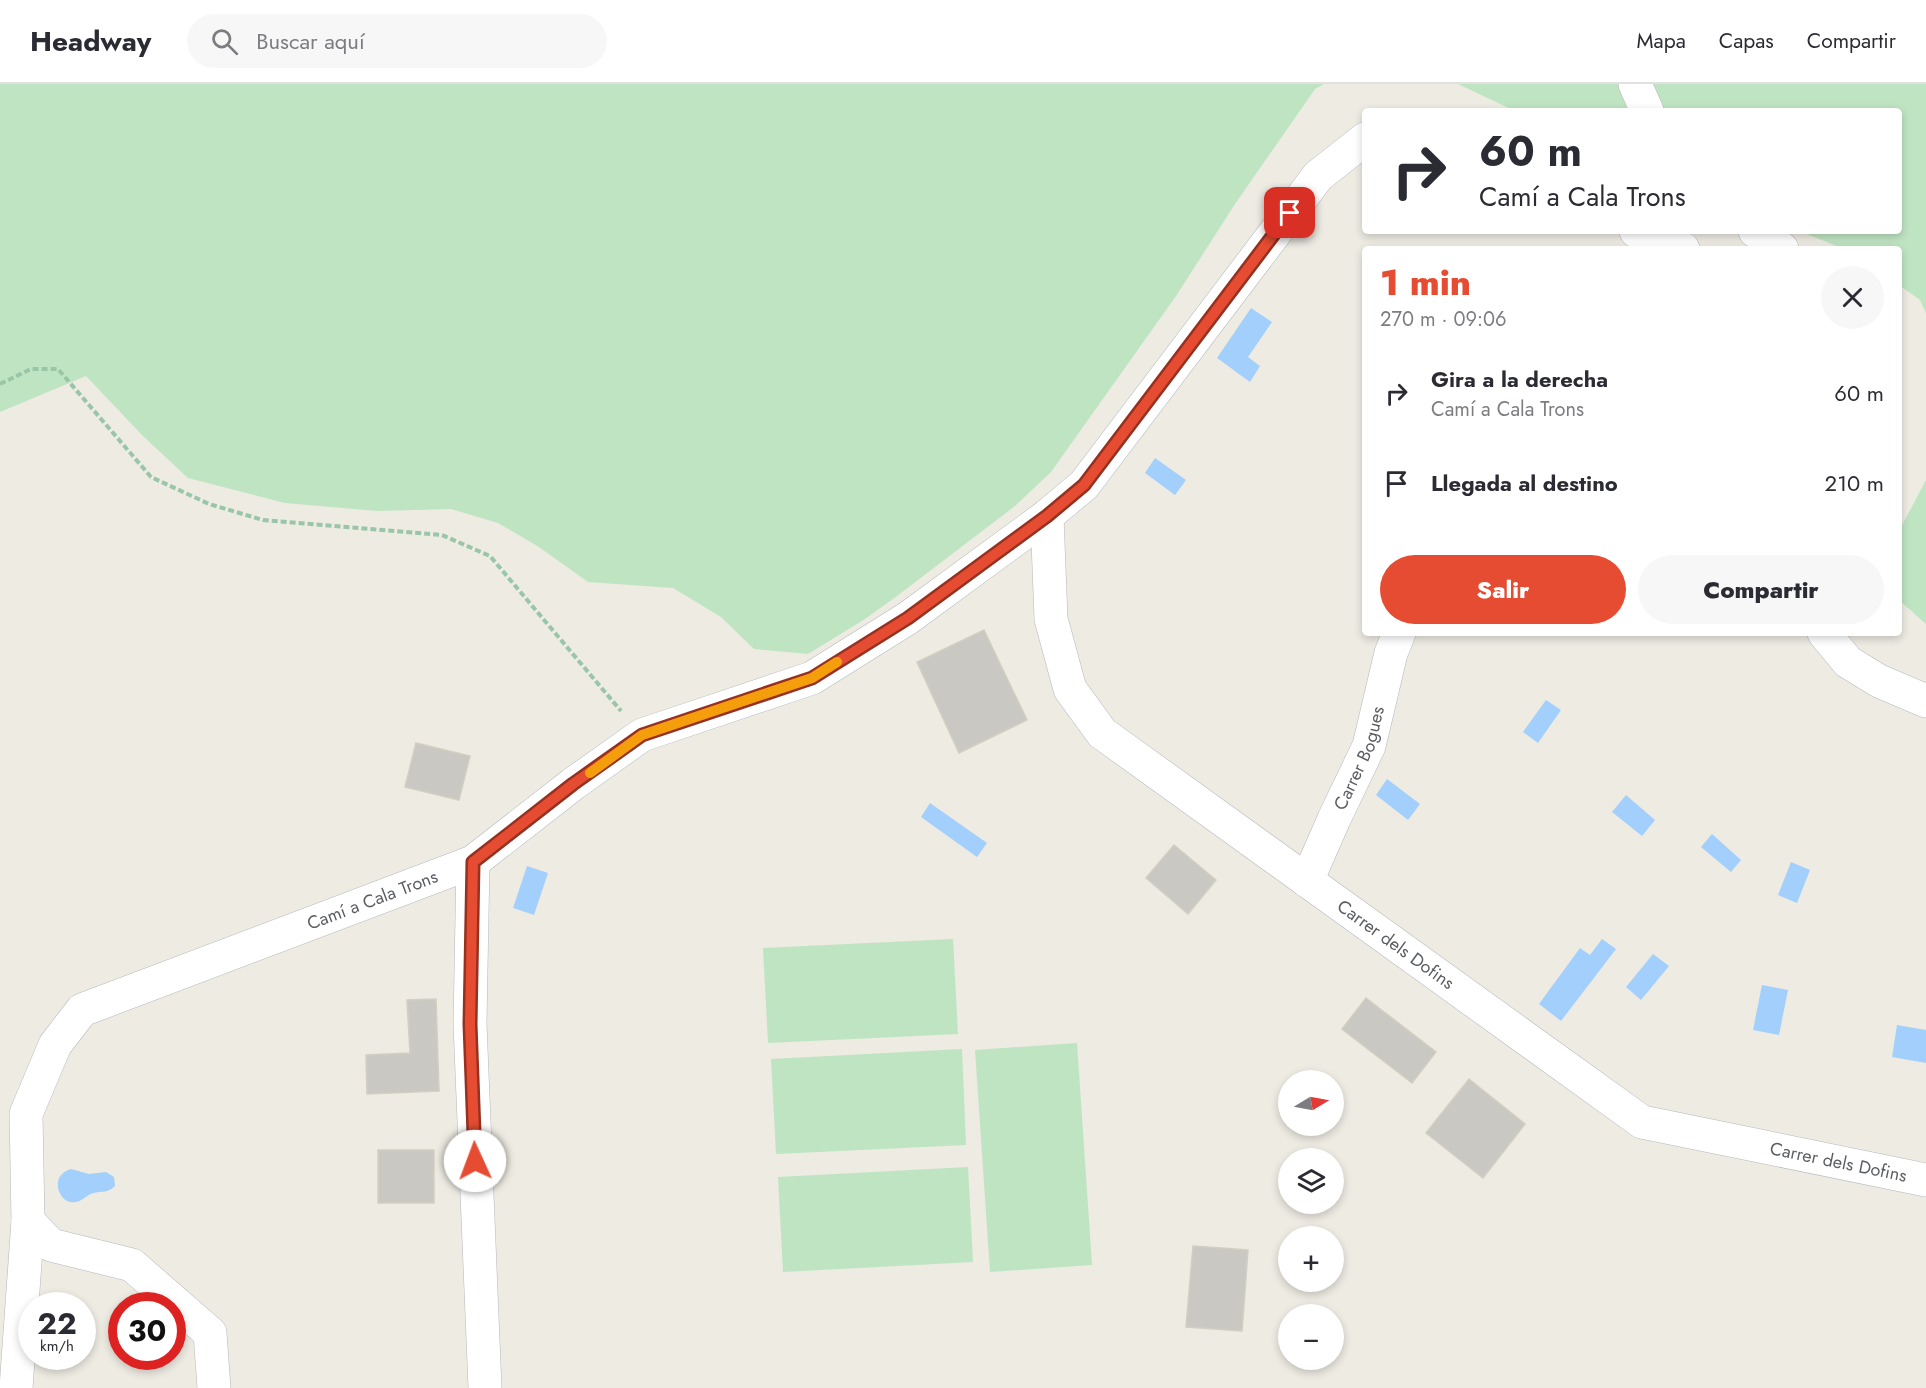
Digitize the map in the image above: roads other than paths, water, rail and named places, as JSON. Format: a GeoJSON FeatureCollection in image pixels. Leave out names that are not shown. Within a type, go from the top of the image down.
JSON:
{"type":"FeatureCollection","features":[{"type":"Feature","properties":{"kind":"street"},"geometry":{"type":"LineString","coordinates":[[1635,84],[1646,108]]}},
{"type":"Feature","properties":{"kind":"street","name":"Camí a Cala Trons"},"geometry":{"type":"LineString","coordinates":[[16,1388],[28,1221],[26,1114],[55,1045],[82,1010],[473,862],[573,784],[642,735],[812,678],[908,618],[1047,516],[1084,485],[1318,176],[1362,141]]}},
{"type":"Feature","properties":{"kind":"street"},"geometry":{"type":"LineString","coordinates":[[1645,234],[1678,246]]}},
{"type":"Feature","properties":{"kind":"street"},"geometry":{"type":"LineString","coordinates":[[1760,234],[1778,246]]}},
{"type":"Feature","properties":{"kind":"street","name":"Carrer dels Dofins"},"geometry":{"type":"LineString","coordinates":[[1047,516],[1051,619],[1070,689],[1102,733],[1642,1122],[1926,1180]]}},
{"type":"Feature","properties":{"kind":"street","name":"Carrer Bogues"},"geometry":{"type":"LineString","coordinates":[[1307,881],[1369,746],[1390,653],[1398,636]]}},
{"type":"Feature","properties":{"kind":"street"},"geometry":{"type":"LineString","coordinates":[[1826,636],[1848,662],[1879,681],[1926,701]]}},
{"type":"Feature","properties":{"kind":"street"},"geometry":{"type":"LineString","coordinates":[[473,862],[470,1024],[485,1388]]}},
{"type":"Feature","properties":{"kind":"street"},"geometry":{"type":"LineString","coordinates":[[28,1221],[51,1245],[132,1265],[210,1333],[214,1388]]}},
{"type":"Feature","properties":{"kind":"water"},"geometry":{"type":"Polygon","coordinates":[[[1251,308],[1272,322],[1248,357],[1260,366],[1250,382],[1217,358],[1251,308]]]}},
{"type":"Feature","properties":{"kind":"water"},"geometry":{"type":"Polygon","coordinates":[[[1155,458],[1186,480],[1175,495],[1145,473],[1155,458]]]}},
{"type":"Feature","properties":{"kind":"water"},"geometry":{"type":"Polygon","coordinates":[[[1546,700],[1561,710],[1538,743],[1523,732],[1546,700]]]}},
{"type":"Feature","properties":{"kind":"water"},"geometry":{"type":"Polygon","coordinates":[[[1387,779],[1420,804],[1408,820],[1376,795],[1387,779]]]}},
{"type":"Feature","properties":{"kind":"water"},"geometry":{"type":"Polygon","coordinates":[[[1626,795],[1655,820],[1642,836],[1612,812],[1626,795]]]}},
{"type":"Feature","properties":{"kind":"water"},"geometry":{"type":"Polygon","coordinates":[[[930,803],[987,843],[977,857],[921,817],[930,803]]]}},
{"type":"Feature","properties":{"kind":"water"},"geometry":{"type":"Polygon","coordinates":[[[1712,834],[1741,860],[1731,872],[1701,847],[1712,834]]]}},
{"type":"Feature","properties":{"kind":"water"},"geometry":{"type":"Polygon","coordinates":[[[1791,862],[1810,870],[1797,903],[1778,895],[1791,862]]]}},
{"type":"Feature","properties":{"kind":"water"},"geometry":{"type":"Polygon","coordinates":[[[527,866],[548,873],[534,915],[513,908],[527,866]]]}},
{"type":"Feature","properties":{"kind":"water"},"geometry":{"type":"Polygon","coordinates":[[[1602,939],[1616,949],[1561,1021],[1539,1004],[1580,948],[1590,955],[1602,939]]]}},
{"type":"Feature","properties":{"kind":"water"},"geometry":{"type":"Polygon","coordinates":[[[1653,954],[1669,966],[1641,1000],[1626,987],[1653,954]]]}},
{"type":"Feature","properties":{"kind":"water"},"geometry":{"type":"Polygon","coordinates":[[[1762,985],[1788,990],[1779,1035],[1753,1030],[1762,985]]]}},
{"type":"Feature","properties":{"kind":"water"},"geometry":{"type":"Polygon","coordinates":[[[1897,1025],[1926,1030],[1926,1063],[1892,1057],[1897,1025]]]}},
{"type":"Feature","properties":{"kind":"water"},"geometry":{"type":"Polygon","coordinates":[[[71,1169],[89,1174],[106,1172],[114,1177],[115,1186],[107,1191],[93,1193],[78,1201],[70,1202],[61,1195],[58,1184],[59,1178],[71,1169]]]}}]}
